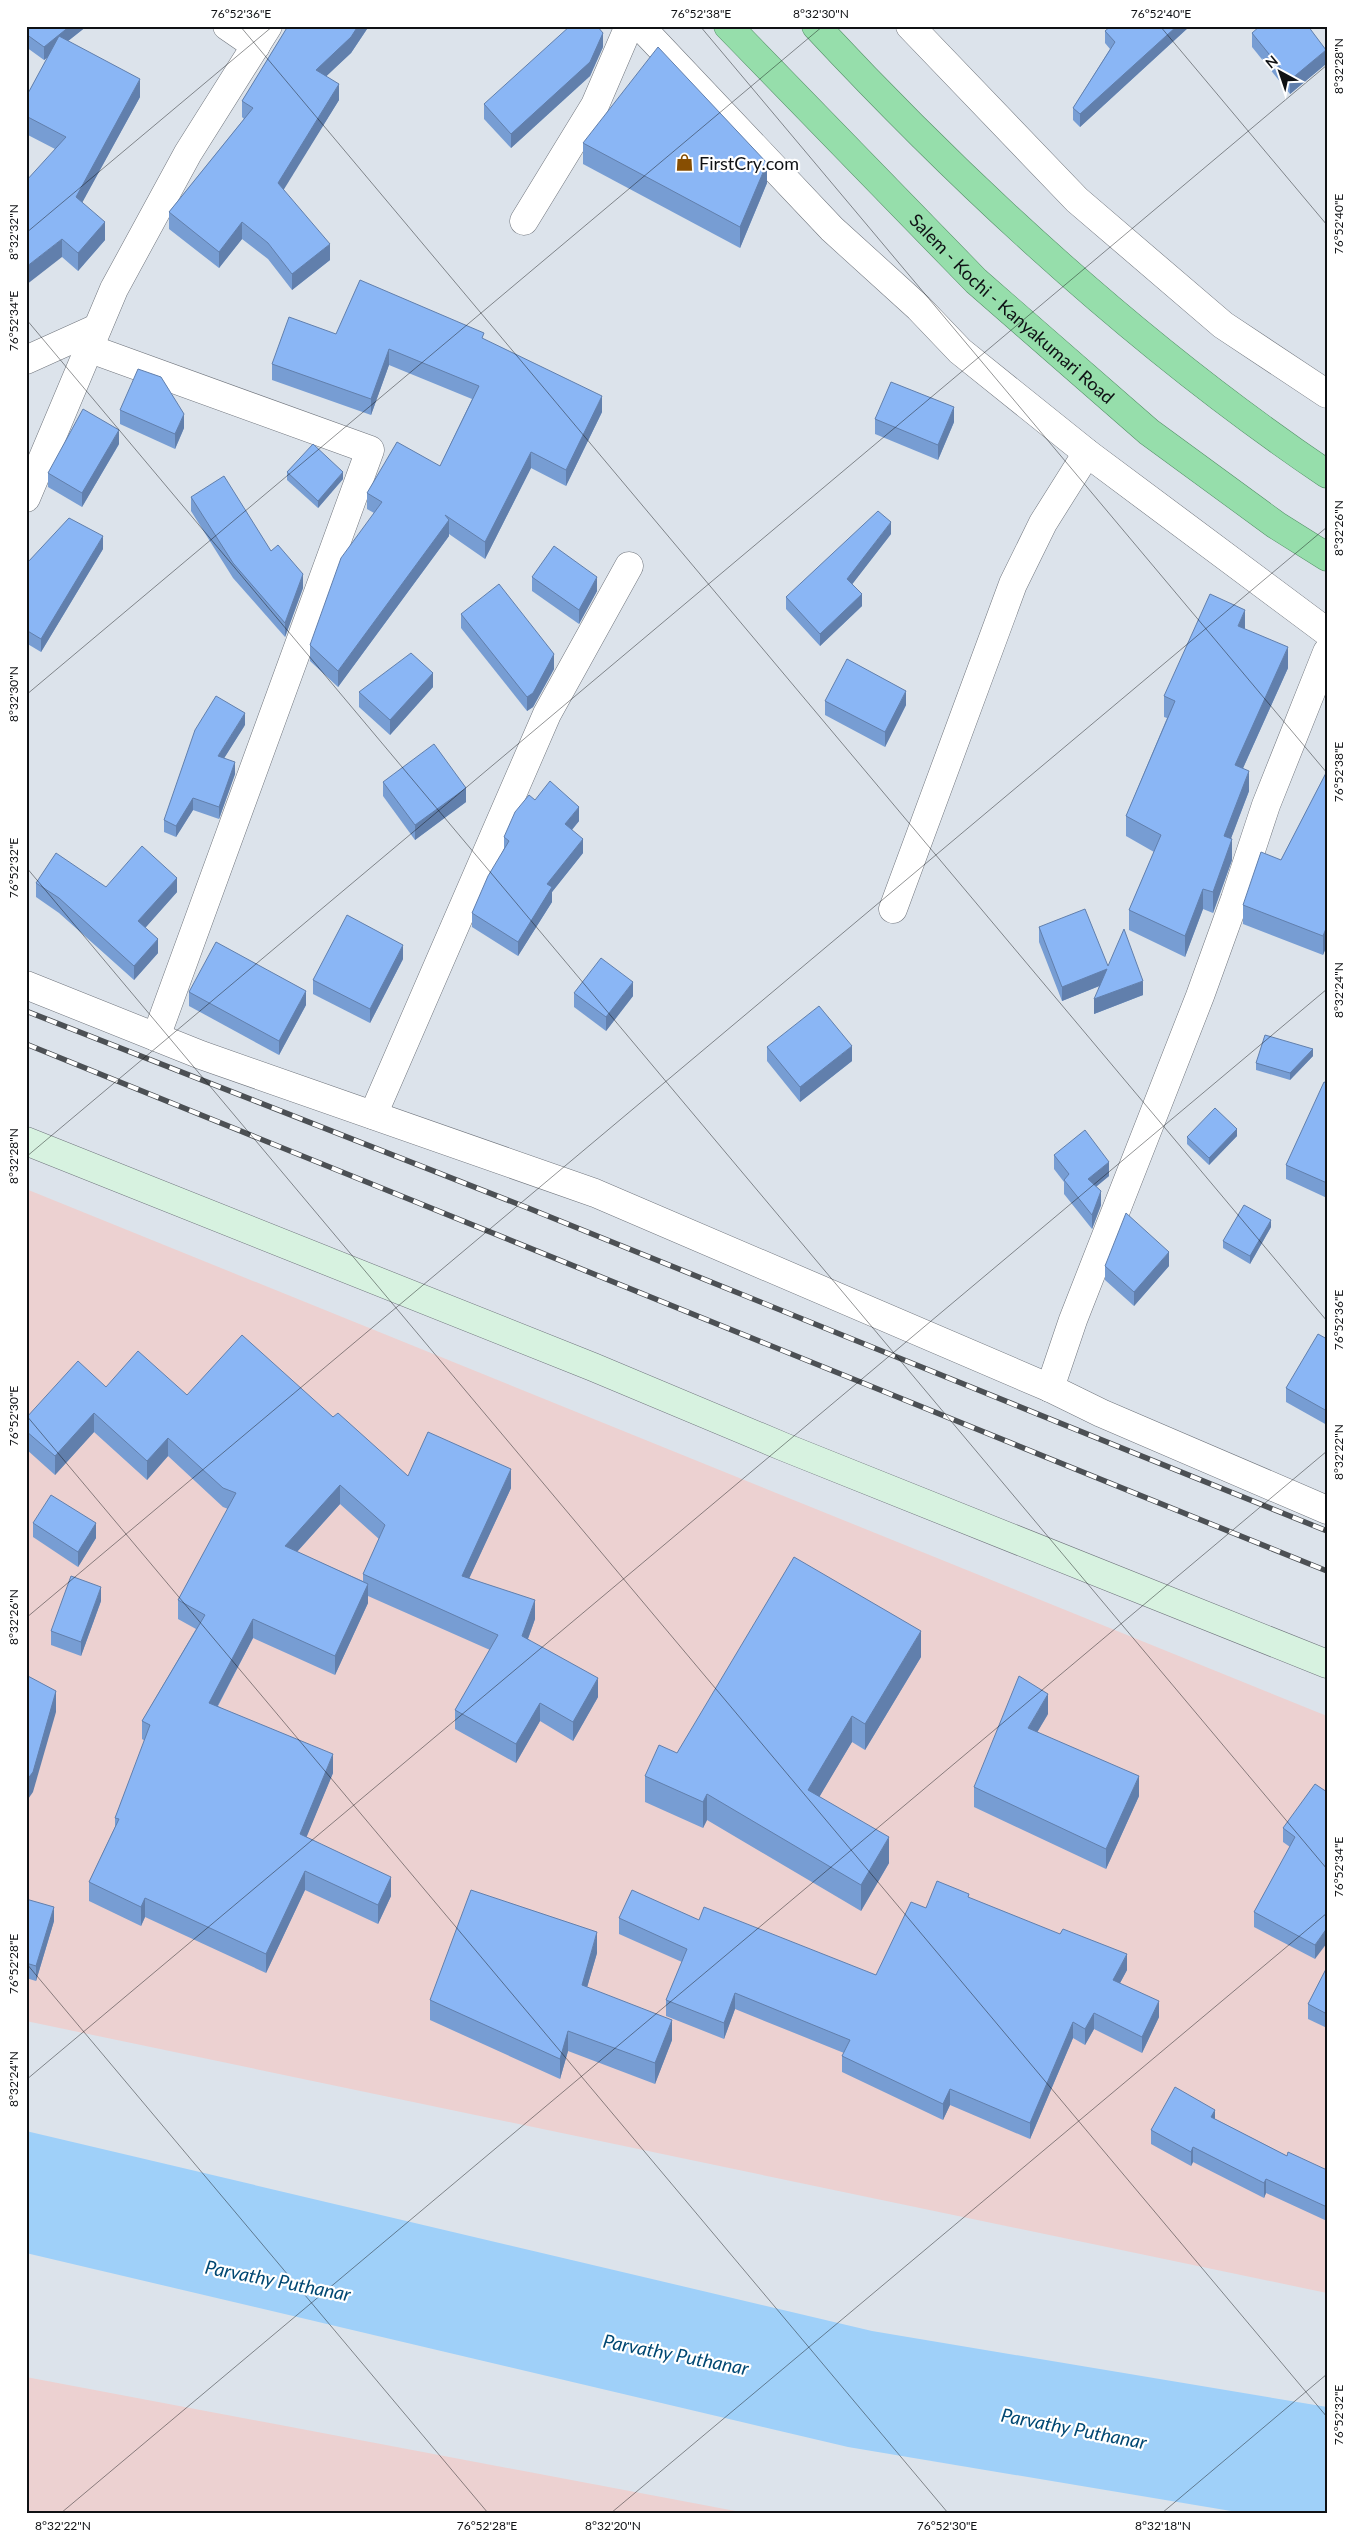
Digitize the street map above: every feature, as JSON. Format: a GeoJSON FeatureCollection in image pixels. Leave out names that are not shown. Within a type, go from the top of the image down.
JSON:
{"type":"FeatureCollection","features":[{"type":"Feature","properties":{"kind":"highway","name":"Salem - Kochi - Kanyakumari Road"},"geometry":{"type":"LineString","coordinates":[[728,26],[976,281],[1148,432],[1276,525],[1327,557]]}},
{"type":"Feature","properties":{"kind":"highway"},"geometry":{"type":"LineString","coordinates":[[816,26],[884,99],[1040,246],[1177,365],[1327,474]]}},
{"type":"Feature","properties":{"kind":"main road"},"geometry":{"type":"LineString","coordinates":[[26,1141],[593,1367],[784,1446],[1327,1664]]}},
{"type":"Feature","properties":{"kind":"street"},"geometry":{"type":"LineString","coordinates":[[26,498],[114,289],[188,154],[262,36],[227,26]]}},
{"type":"Feature","properties":{"kind":"street"},"geometry":{"type":"LineString","coordinates":[[524,221],[595,105],[629,26]]}},
{"type":"Feature","properties":{"kind":"street"},"geometry":{"type":"LineString","coordinates":[[640,26],[832,229],[919,308],[960,350],[1087,453],[1327,632]]}},
{"type":"Feature","properties":{"kind":"street"},"geometry":{"type":"LineString","coordinates":[[910,26],[1077,200],[1223,325],[1327,394]]}},
{"type":"Feature","properties":{"kind":"street"},"geometry":{"type":"LineString","coordinates":[[26,360],[92,338],[370,450],[156,1038]]}},
{"type":"Feature","properties":{"kind":"street"},"geometry":{"type":"LineString","coordinates":[[893,909],[1013,584],[1042,522],[1087,453]]}},
{"type":"Feature","properties":{"kind":"street"},"geometry":{"type":"LineString","coordinates":[[372,1116],[548,714],[629,566]]}},
{"type":"Feature","properties":{"kind":"street"},"geometry":{"type":"LineString","coordinates":[[1050,1388],[1073,1320],[1200,996],[1266,805],[1327,652]]}},
{"type":"Feature","properties":{"kind":"street"},"geometry":{"type":"LineString","coordinates":[[26,985],[156,1038],[594,1193],[1050,1388],[1102,1413],[1327,1510]]}},
{"type":"Feature","properties":{"kind":"shaded area"},"geometry":{"type":"Polygon","coordinates":[[[26,1189],[1327,1716],[1327,2293],[26,2021],[26,1189]]]}},
{"type":"Feature","properties":{"kind":"shaded area"},"geometry":{"type":"Polygon","coordinates":[[[26,2377],[746,2513],[26,2513],[26,2377]]]}},
{"type":"Feature","properties":{"kind":"water","name":"Parvathy Puthanar"},"geometry":{"type":"Polygon","coordinates":[[[26,2131],[872,2331],[1327,2407],[1327,2513],[1243,2513],[848,2447],[26,2253],[26,2131]]]}},
{"type":"Feature","properties":{"kind":"building"},"geometry":{"type":"Polygon","coordinates":[[[26,26],[70,26],[44,47],[26,34],[26,26]]]}},
{"type":"Feature","properties":{"kind":"building"},"geometry":{"type":"Polygon","coordinates":[[[288,26],[358,26],[351,37],[316,70],[339,84],[278,183],[330,244],[292,274],[268,243],[242,222],[219,252],[169,212],[253,108],[242,101],[288,26]]]}},
{"type":"Feature","properties":{"kind":"building"},"geometry":{"type":"Polygon","coordinates":[[[570,26],[597,26],[603,33],[590,62],[511,134],[484,104],[570,26]]]}},
{"type":"Feature","properties":{"kind":"building"},"geometry":{"type":"Polygon","coordinates":[[[1111,26],[1177,26],[1080,114],[1073,108],[1115,42],[1105,31],[1111,26]]]}},
{"type":"Feature","properties":{"kind":"building"},"geometry":{"type":"Polygon","coordinates":[[[1260,26],[1308,26],[1326,50],[1290,80],[1252,33],[1260,26]]]}},
{"type":"Feature","properties":{"kind":"building"},"geometry":{"type":"Polygon","coordinates":[[[59,36],[140,79],[76,197],[105,222],[78,253],[62,239],[26,267],[26,181],[66,137],[26,116],[26,97],[59,36]]]}},
{"type":"Feature","properties":{"kind":"building"},"geometry":{"type":"Polygon","coordinates":[[[658,47],[767,163],[740,227],[583,143],[658,47]]]}},
{"type":"Feature","properties":{"kind":"building"},"geometry":{"type":"Polygon","coordinates":[[[360,280],[484,333],[482,338],[602,396],[566,470],[531,452],[485,542],[445,515],[449,520],[338,671],[310,645],[341,558],[382,502],[367,493],[397,442],[440,466],[479,386],[389,349],[371,399],[272,364],[289,317],[336,334],[360,280]]]}},
{"type":"Feature","properties":{"kind":"building"},"geometry":{"type":"Polygon","coordinates":[[[138,369],[161,377],[184,414],[175,434],[120,410],[138,369]]]}},
{"type":"Feature","properties":{"kind":"building"},"geometry":{"type":"Polygon","coordinates":[[[891,382],[954,407],[938,445],[875,419],[891,382]]]}},
{"type":"Feature","properties":{"kind":"building"},"geometry":{"type":"Polygon","coordinates":[[[83,409],[119,430],[82,493],[48,473],[83,409]]]}},
{"type":"Feature","properties":{"kind":"building"},"geometry":{"type":"Polygon","coordinates":[[[313,444],[343,472],[318,501],[287,472],[313,444]]]}},
{"type":"Feature","properties":{"kind":"building"},"geometry":{"type":"Polygon","coordinates":[[[224,476],[271,551],[278,545],[303,574],[285,623],[233,563],[191,497],[224,476]]]}},
{"type":"Feature","properties":{"kind":"building"},"geometry":{"type":"Polygon","coordinates":[[[878,511],[891,522],[847,579],[862,594],[820,634],[786,597],[878,511]]]}},
{"type":"Feature","properties":{"kind":"building"},"geometry":{"type":"Polygon","coordinates":[[[69,518],[103,536],[41,639],[26,630],[26,562],[69,518]]]}},
{"type":"Feature","properties":{"kind":"building"},"geometry":{"type":"Polygon","coordinates":[[[554,546],[597,577],[579,610],[532,577],[554,546]]]}},
{"type":"Feature","properties":{"kind":"building"},"geometry":{"type":"Polygon","coordinates":[[[499,584],[554,654],[533,693],[527,697],[461,614],[499,584]]]}},
{"type":"Feature","properties":{"kind":"building"},"geometry":{"type":"Polygon","coordinates":[[[1210,594],[1245,610],[1238,626],[1288,647],[1235,765],[1249,771],[1224,836],[1232,839],[1213,892],[1203,889],[1185,936],[1129,910],[1161,835],[1126,816],[1175,701],[1164,696],[1210,594]]]}},
{"type":"Feature","properties":{"kind":"building"},"geometry":{"type":"Polygon","coordinates":[[[411,653],[433,673],[390,720],[359,692],[411,653]]]}},
{"type":"Feature","properties":{"kind":"building"},"geometry":{"type":"Polygon","coordinates":[[[847,659],[906,691],[885,732],[825,701],[847,659]]]}},
{"type":"Feature","properties":{"kind":"building"},"geometry":{"type":"Polygon","coordinates":[[[216,696],[245,713],[218,756],[235,762],[219,807],[193,798],[176,826],[164,820],[195,730],[216,696]]]}},
{"type":"Feature","properties":{"kind":"building"},"geometry":{"type":"Polygon","coordinates":[[[434,744],[466,788],[415,825],[383,782],[434,744]]]}},
{"type":"Feature","properties":{"kind":"building"},"geometry":{"type":"Polygon","coordinates":[[[1327,771],[1327,926],[1323,936],[1243,905],[1261,852],[1281,860],[1327,771]]]}},
{"type":"Feature","properties":{"kind":"building"},"geometry":{"type":"Polygon","coordinates":[[[550,781],[579,807],[565,824],[583,839],[547,884],[552,887],[518,942],[472,913],[488,876],[509,841],[504,837],[515,812],[529,795],[535,800],[550,781]]]}},
{"type":"Feature","properties":{"kind":"building"},"geometry":{"type":"Polygon","coordinates":[[[142,846],[177,878],[138,921],[158,939],[134,966],[59,898],[36,883],[56,853],[106,887],[142,846]]]}},
{"type":"Feature","properties":{"kind":"building"},"geometry":{"type":"Polygon","coordinates":[[[1085,909],[1108,966],[1124,929],[1143,981],[1094,999],[1107,969],[1062,987],[1039,927],[1085,909]]]}},
{"type":"Feature","properties":{"kind":"building"},"geometry":{"type":"Polygon","coordinates":[[[347,915],[403,945],[370,1009],[313,980],[347,915]]]}},
{"type":"Feature","properties":{"kind":"building"},"geometry":{"type":"Polygon","coordinates":[[[216,942],[306,991],[279,1041],[189,992],[216,942]]]}},
{"type":"Feature","properties":{"kind":"building"},"geometry":{"type":"Polygon","coordinates":[[[601,958],[633,982],[606,1017],[574,993],[601,958]]]}},
{"type":"Feature","properties":{"kind":"building"},"geometry":{"type":"Polygon","coordinates":[[[819,1006],[852,1046],[800,1087],[767,1047],[819,1006]]]}},
{"type":"Feature","properties":{"kind":"building"},"geometry":{"type":"Polygon","coordinates":[[[1265,1035],[1313,1049],[1290,1073],[1256,1063],[1265,1035]]]}},
{"type":"Feature","properties":{"kind":"building"},"geometry":{"type":"Polygon","coordinates":[[[1324,1082],[1327,1083],[1327,1183],[1286,1165],[1324,1082]]]}},
{"type":"Feature","properties":{"kind":"building"},"geometry":{"type":"Polygon","coordinates":[[[1215,1108],[1237,1129],[1209,1158],[1187,1137],[1215,1108]]]}},
{"type":"Feature","properties":{"kind":"building"},"geometry":{"type":"Polygon","coordinates":[[[1085,1130],[1109,1162],[1088,1179],[1101,1191],[1092,1215],[1064,1180],[1069,1174],[1054,1155],[1085,1130]]]}},
{"type":"Feature","properties":{"kind":"building"},"geometry":{"type":"Polygon","coordinates":[[[1244,1205],[1271,1220],[1250,1256],[1223,1241],[1244,1205]]]}},
{"type":"Feature","properties":{"kind":"building"},"geometry":{"type":"Polygon","coordinates":[[[1126,1213],[1169,1252],[1134,1292],[1105,1266],[1126,1213]]]}},
{"type":"Feature","properties":{"kind":"building"},"geometry":{"type":"Polygon","coordinates":[[[1318,1334],[1327,1339],[1327,1411],[1286,1388],[1318,1334]]]}},
{"type":"Feature","properties":{"kind":"building"},"geometry":{"type":"Polygon","coordinates":[[[242,1335],[333,1417],[338,1413],[408,1476],[428,1432],[511,1469],[462,1576],[535,1600],[522,1636],[598,1678],[573,1722],[540,1703],[516,1744],[455,1710],[498,1635],[363,1574],[385,1525],[340,1485],[285,1546],[368,1584],[335,1656],[253,1619],[209,1703],[333,1754],[300,1834],[391,1877],[378,1905],[305,1871],[266,1954],[145,1898],[141,1907],[89,1882],[119,1819],[115,1818],[150,1725],[142,1721],[205,1615],[178,1600],[236,1493],[223,1488],[168,1438],[147,1461],[94,1413],[55,1456],[26,1431],[26,1418],[78,1361],[106,1387],[138,1351],[187,1395],[242,1335]]]}},
{"type":"Feature","properties":{"kind":"building"},"geometry":{"type":"Polygon","coordinates":[[[51,1495],[96,1523],[78,1552],[33,1523],[51,1495]]]}},
{"type":"Feature","properties":{"kind":"building"},"geometry":{"type":"Polygon","coordinates":[[[794,1557],[921,1631],[865,1724],[852,1716],[808,1790],[889,1837],[861,1885],[707,1794],[703,1802],[645,1776],[659,1745],[677,1753],[794,1557]]]}},
{"type":"Feature","properties":{"kind":"building"},"geometry":{"type":"Polygon","coordinates":[[[71,1576],[101,1587],[81,1642],[51,1631],[71,1576]]]}},
{"type":"Feature","properties":{"kind":"building"},"geometry":{"type":"Polygon","coordinates":[[[26,1675],[56,1691],[33,1772],[26,1781],[26,1675]]]}},
{"type":"Feature","properties":{"kind":"building"},"geometry":{"type":"Polygon","coordinates":[[[1019,1676],[1048,1694],[1028,1728],[1139,1776],[1106,1849],[974,1787],[1019,1676]]]}},
{"type":"Feature","properties":{"kind":"building"},"geometry":{"type":"Polygon","coordinates":[[[1315,1784],[1327,1792],[1327,1928],[1315,1945],[1254,1912],[1295,1837],[1283,1828],[1315,1784]]]}},
{"type":"Feature","properties":{"kind":"building"},"geometry":{"type":"Polygon","coordinates":[[[937,1881],[969,1894],[968,1897],[1060,1934],[1063,1929],[1127,1954],[1113,1980],[1159,2001],[1142,2037],[1094,2013],[1085,2029],[1073,2022],[1030,2123],[950,2089],[943,2104],[842,2056],[850,2040],[735,1993],[724,2023],[666,2000],[687,1949],[619,1918],[632,1890],[699,1920],[704,1907],[876,1975],[911,1902],[926,1908],[937,1881]]]}},
{"type":"Feature","properties":{"kind":"building"},"geometry":{"type":"Polygon","coordinates":[[[471,1890],[597,1932],[582,1985],[672,2020],[655,2063],[568,2031],[560,2059],[430,2000],[471,1890]]]}},
{"type":"Feature","properties":{"kind":"building"},"geometry":{"type":"Polygon","coordinates":[[[26,1899],[54,1907],[36,1966],[26,1963],[26,1899]]]}},
{"type":"Feature","properties":{"kind":"building"},"geometry":{"type":"Polygon","coordinates":[[[1327,1967],[1327,2014],[1308,2004],[1327,1967]]]}},
{"type":"Feature","properties":{"kind":"building"},"geometry":{"type":"Polygon","coordinates":[[[1175,2087],[1215,2110],[1211,2117],[1287,2156],[1288,2152],[1327,2170],[1327,2207],[1266,2179],[1264,2183],[1193,2147],[1191,2152],[1151,2130],[1175,2087]]]}},
{"type":"Feature","properties":{"kind":"railway"},"geometry":{"type":"LineString","coordinates":[[26,1011],[528,1208],[1327,1531]]}},
{"type":"Feature","properties":{"kind":"railway"},"geometry":{"type":"LineString","coordinates":[[26,1044],[1327,1571]]}},
{"type":"Feature","properties":{"kind":"place","name":"FirstCry.com"},"geometry":{"type":"Point","coordinates":[685,163]}}]}
